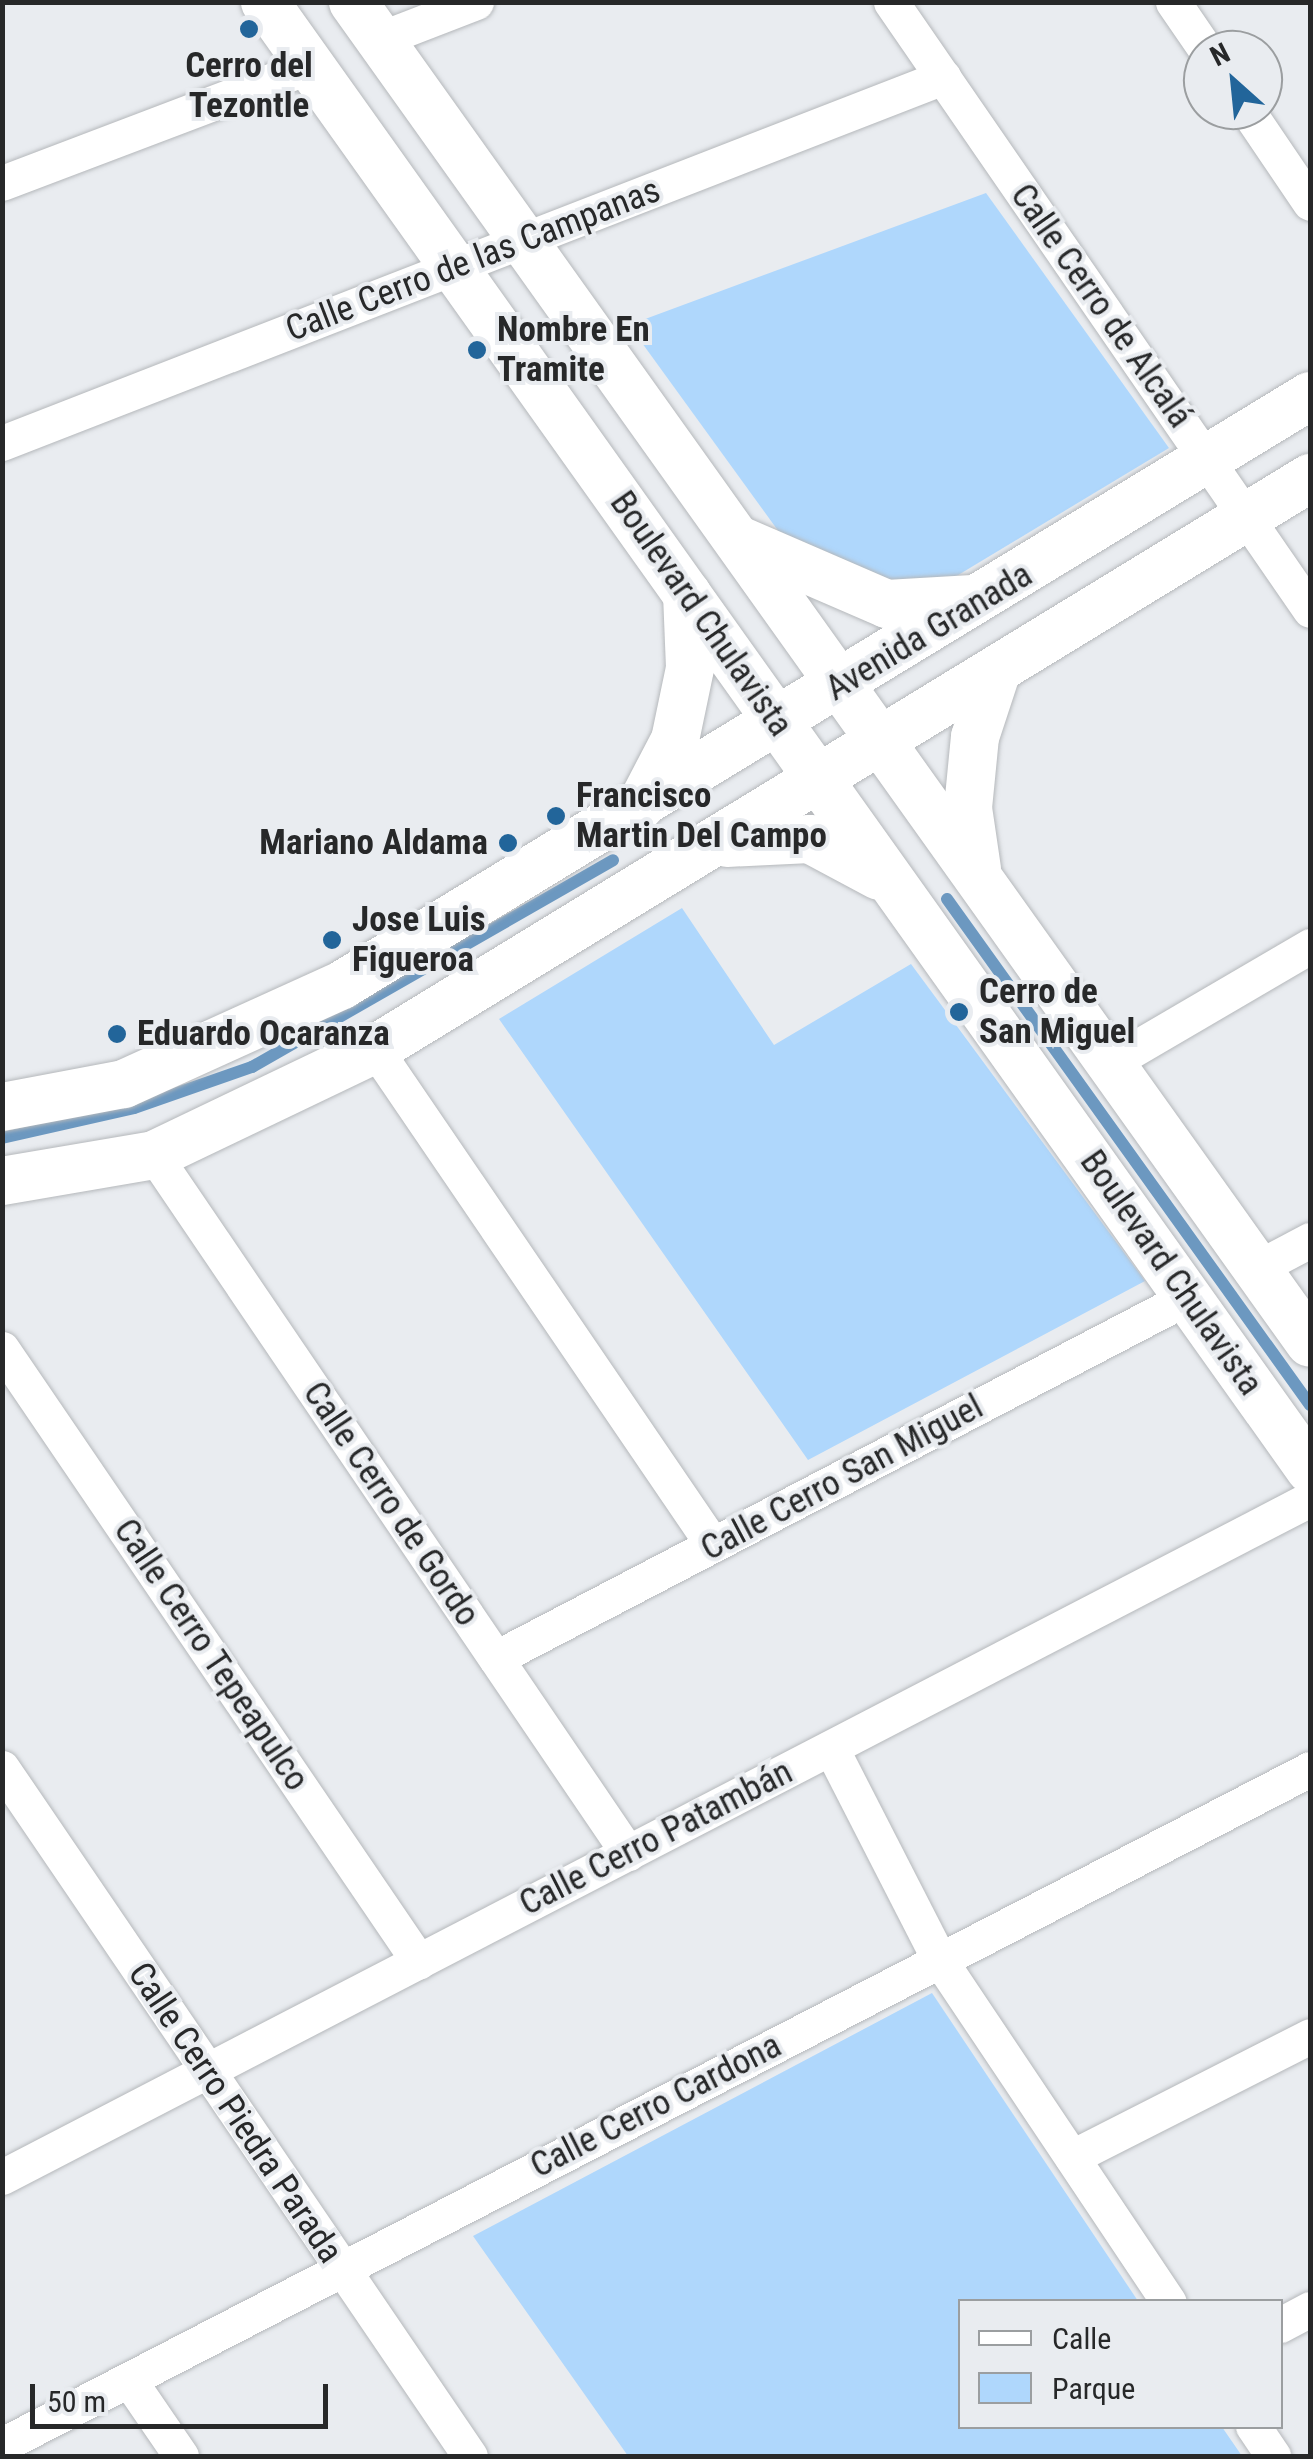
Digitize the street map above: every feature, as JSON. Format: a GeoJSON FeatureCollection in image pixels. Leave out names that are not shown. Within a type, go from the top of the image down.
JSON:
{"type":"FeatureCollection","features":[{"type":"Feature","properties":{"kind":"main road","name":"Boulevard Chulavista"},"geometry":{"type":"LineString","coordinates":[[266,2],[1310,1469]]}},
{"type":"Feature","properties":{"kind":"main road","name":"Boulevard Chulavista"},"geometry":{"type":"LineString","coordinates":[[367,21],[1310,1343]]}},
{"type":"Feature","properties":{"kind":"main road","name":"Avenida Granada"},"geometry":{"type":"LineString","coordinates":[[2,1107],[124,1084],[235,1040],[641,806],[1210,464],[1310,396]]}},
{"type":"Feature","properties":{"kind":"main road","name":"Avenida Granada"},"geometry":{"type":"LineString","coordinates":[[2,1181],[154,1155],[375,1049],[1310,478]]}},
{"type":"Feature","properties":{"kind":"main road"},"geometry":{"type":"LineString","coordinates":[[736,538],[887,604],[991,595]]}},
{"type":"Feature","properties":{"kind":"main road"},"geometry":{"type":"LineString","coordinates":[[641,806],[679,722],[690,668],[687,594]]}},
{"type":"Feature","properties":{"kind":"main road"},"geometry":{"type":"LineString","coordinates":[[978,877],[968,808],[975,737],[997,670]]}},
{"type":"Feature","properties":{"kind":"main road"},"geometry":{"type":"LineString","coordinates":[[709,847],[759,835],[810,839],[858,858],[897,890]]}},
{"type":"Feature","properties":{"kind":"street"},"geometry":{"type":"LineString","coordinates":[[367,21],[476,2]]}},
{"type":"Feature","properties":{"kind":"street","name":"Calle Cerro de Alcalá"},"geometry":{"type":"LineString","coordinates":[[891,2],[1310,610]]}},
{"type":"Feature","properties":{"kind":"street"},"geometry":{"type":"LineString","coordinates":[[1173,2],[1192,30]]}},
{"type":"Feature","properties":{"kind":"street"},"geometry":{"type":"LineString","coordinates":[[2,183],[310,66]]}},
{"type":"Feature","properties":{"kind":"street","name":"Calle Cerro de las Campanas"},"geometry":{"type":"LineString","coordinates":[[2,443],[943,78]]}},
{"type":"Feature","properties":{"kind":"street"},"geometry":{"type":"LineString","coordinates":[[1261,130],[1310,203]]}},
{"type":"Feature","properties":{"kind":"street"},"geometry":{"type":"LineString","coordinates":[[1110,1063],[1310,946]]}},
{"type":"Feature","properties":{"kind":"street"},"geometry":{"type":"LineString","coordinates":[[375,1049],[713,1545]]}},
{"type":"Feature","properties":{"kind":"street","name":"Calle Cerro de Gordo"},"geometry":{"type":"LineString","coordinates":[[154,1155],[628,1853]]}},
{"type":"Feature","properties":{"kind":"street"},"geometry":{"type":"LineString","coordinates":[[1257,1268],[1310,1240]]}},
{"type":"Feature","properties":{"kind":"street","name":"Calle Cerro San Miguel"},"geometry":{"type":"LineString","coordinates":[[496,1658],[1188,1297]]}},
{"type":"Feature","properties":{"kind":"street","name":"Calle Cerro Tepeapulco"},"geometry":{"type":"LineString","coordinates":[[2,1350],[419,1962]]}},
{"type":"Feature","properties":{"kind":"street","name":"Calle Cerro Patambán"},"geometry":{"type":"LineString","coordinates":[[2,2177],[1310,1499]]}},
{"type":"Feature","properties":{"kind":"street"},"geometry":{"type":"LineString","coordinates":[[831,1748],[939,1959],[1167,2299]]}},
{"type":"Feature","properties":{"kind":"street","name":"Calle Cerro Piedra Parada"},"geometry":{"type":"LineString","coordinates":[[2,1768],[470,2456]]}},
{"type":"Feature","properties":{"kind":"street","name":"Calle Cerro Cardona"},"geometry":{"type":"LineString","coordinates":[[2,2446],[1310,1769]]}},
{"type":"Feature","properties":{"kind":"street"},"geometry":{"type":"LineString","coordinates":[[1072,2157],[1310,2036]]}},
{"type":"Feature","properties":{"kind":"street"},"geometry":{"type":"LineString","coordinates":[[1283,2323],[1310,2309]]}},
{"type":"Feature","properties":{"kind":"street"},"geometry":{"type":"LineString","coordinates":[[129,2380],[181,2456]]}},
{"type":"Feature","properties":{"kind":"street"},"geometry":{"type":"LineString","coordinates":[[1255,2429],[1273,2456]]}},
{"type":"Feature","properties":{"kind":"green space"},"geometry":{"type":"Polygon","coordinates":[[[986,193],[1169,448],[930,592],[863,582],[787,543],[629,325],[986,193]]]}},
{"type":"Feature","properties":{"kind":"green space"},"geometry":{"type":"Polygon","coordinates":[[[682,908],[774,1045],[911,964],[1145,1281],[808,1460],[499,1019],[682,908]]]}},
{"type":"Feature","properties":{"kind":"green space"},"geometry":{"type":"Polygon","coordinates":[[[932,1993],[1137,2299],[958,2299],[958,2429],[1223,2429],[1242,2456],[628,2456],[473,2236],[932,1993]]]}},
{"type":"Feature","properties":{"kind":"waterway"},"geometry":{"type":"LineString","coordinates":[[2,1138],[134,1108],[252,1067],[613,860]]}},
{"type":"Feature","properties":{"kind":"waterway"},"geometry":{"type":"LineString","coordinates":[[947,899],[1310,1405]]}},
{"type":"Feature","properties":{"kind":"place","name":"Cerro del Tezontle"},"geometry":{"type":"Point","coordinates":[249,29]}},
{"type":"Feature","properties":{"kind":"place","name":"Nombre En Tramite"},"geometry":{"type":"Point","coordinates":[477,350]}},
{"type":"Feature","properties":{"kind":"place","name":"Francisco Martin Del Campo"},"geometry":{"type":"Point","coordinates":[556,816]}},
{"type":"Feature","properties":{"kind":"place","name":"Mariano Aldama"},"geometry":{"type":"Point","coordinates":[508,843]}},
{"type":"Feature","properties":{"kind":"place","name":"Jose Luis Figueroa"},"geometry":{"type":"Point","coordinates":[332,940]}},
{"type":"Feature","properties":{"kind":"place","name":"Cerro de San Miguel"},"geometry":{"type":"Point","coordinates":[959,1012]}},
{"type":"Feature","properties":{"kind":"place","name":"Eduardo Ocaranza"},"geometry":{"type":"Point","coordinates":[117,1034]}}]}
